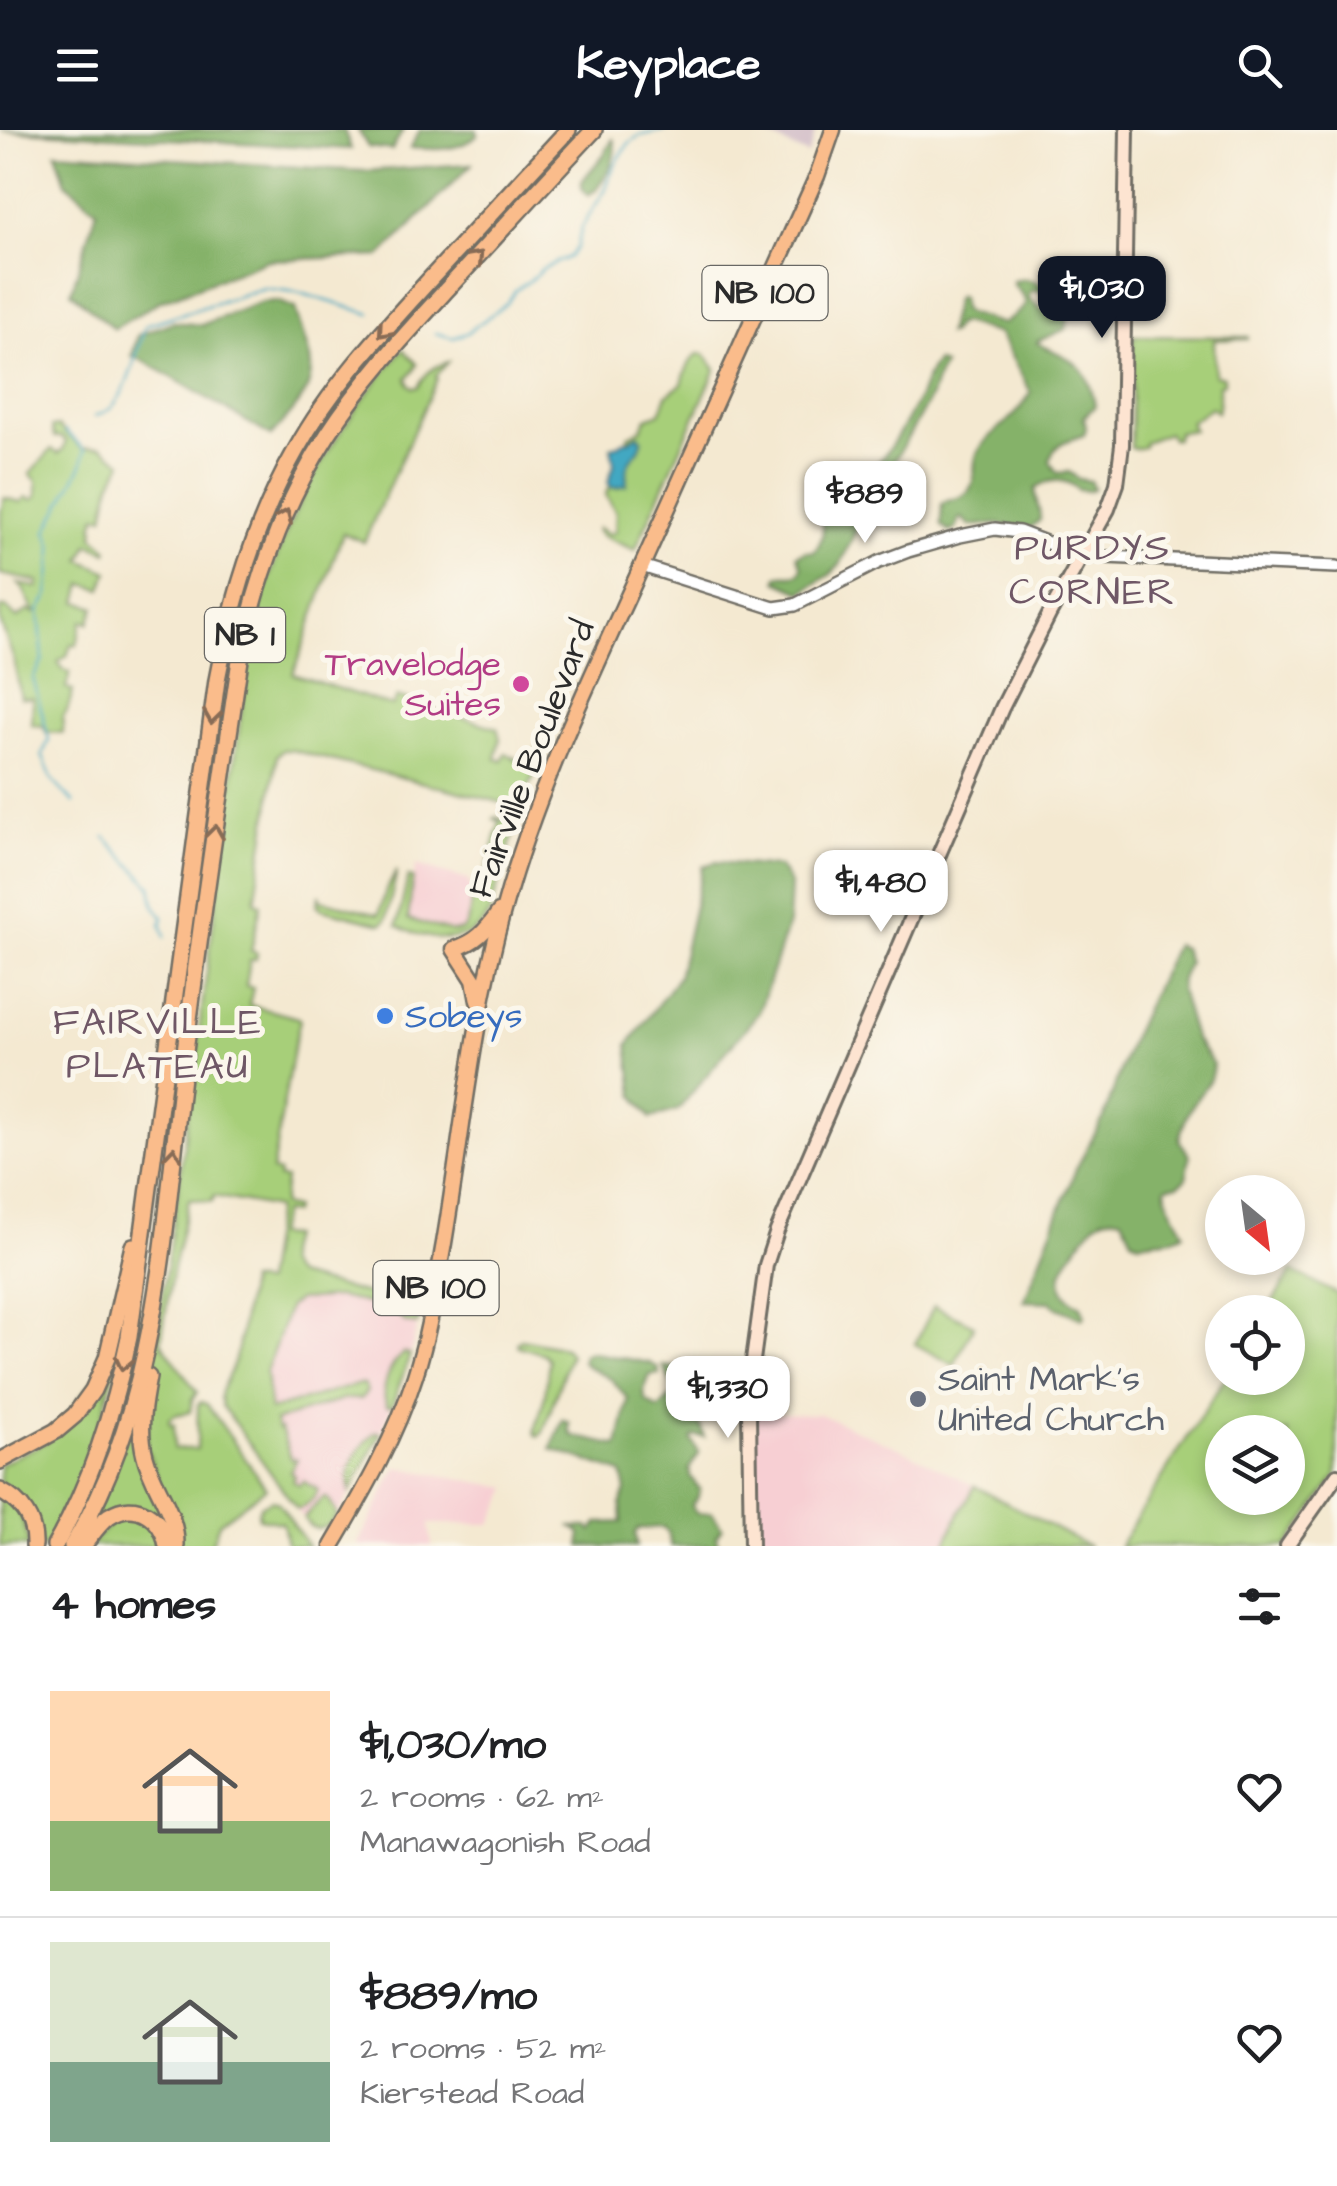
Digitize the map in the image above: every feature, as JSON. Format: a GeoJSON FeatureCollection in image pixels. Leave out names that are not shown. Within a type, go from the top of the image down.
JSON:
{"type":"FeatureCollection","features":[{"type":"Feature","properties":{"kind":"highway","name":"NB 1"},"geometry":{"type":"LineString","coordinates":[[55,1546],[100,1447],[122,1370],[142,1252],[217,680],[236,590],[258,529],[297,448],[349,372],[568,130]]}},
{"type":"Feature","properties":{"kind":"highway","name":"NB 1"},"geometry":{"type":"LineString","coordinates":[[72,1546],[105,1480],[128,1416],[147,1341],[240,660],[254,600],[275,538],[314,457],[356,394],[594,130]]}},
{"type":"Feature","properties":{"kind":"highway"},"geometry":{"type":"LineString","coordinates":[[0,1461],[65,1424],[88,1399],[98,1381],[128,1272],[156,1129]]}},
{"type":"Feature","properties":{"kind":"highway"},"geometry":{"type":"LineString","coordinates":[[162,1251],[142,1438],[148,1468],[173,1520],[176,1546]]}},
{"type":"Feature","properties":{"kind":"highway"},"geometry":{"type":"LineString","coordinates":[[0,1491],[24,1510],[30,1520],[34,1546]]}},
{"type":"Feature","properties":{"kind":"highway"},"geometry":{"type":"LineString","coordinates":[[83,1546],[105,1519],[129,1509],[140,1510],[155,1519],[167,1546]]}},
{"type":"Feature","properties":{"kind":"main road","name":"Fairville Boulevard"},"geometry":{"type":"LineString","coordinates":[[332,1546],[397,1423],[425,1343],[480,1011],[504,905],[534,818],[562,746],[801,212],[833,130]]}},
{"type":"Feature","properties":{"kind":"main road"},"geometry":{"type":"LineString","coordinates":[[750,1546],[751,1375],[766,1265],[777,1232],[1002,708],[1112,500],[1121,457],[1128,130]]}},
{"type":"Feature","properties":{"kind":"main road"},"geometry":{"type":"LineString","coordinates":[[480,1011],[474,980],[454,949],[484,934],[504,905]]}},
{"type":"Feature","properties":{"kind":"main road"},"geometry":{"type":"LineString","coordinates":[[1288,1546],[1337,1475]]}},
{"type":"Feature","properties":{"kind":"street"},"geometry":{"type":"LineString","coordinates":[[642,566],[774,608],[795,605],[908,551],[982,530],[1011,530],[1082,556],[1337,567]]}},
{"type":"Feature","properties":{"kind":"shaded area"},"geometry":{"type":"Polygon","coordinates":[[[756,130],[816,130],[808,155],[756,130]]]}},
{"type":"Feature","properties":{"kind":"shaded area"},"geometry":{"type":"Polygon","coordinates":[[[416,865],[468,880],[474,894],[467,923],[460,932],[407,919],[416,865]]]}},
{"type":"Feature","properties":{"kind":"shaded area"},"geometry":{"type":"Polygon","coordinates":[[[328,1296],[391,1308],[405,1322],[418,1323],[410,1355],[405,1352],[398,1356],[386,1380],[392,1406],[381,1433],[377,1431],[361,1446],[352,1462],[350,1492],[337,1516],[324,1497],[305,1516],[305,1521],[296,1509],[302,1482],[300,1485],[293,1481],[290,1473],[296,1458],[291,1459],[275,1421],[344,1399],[361,1399],[363,1385],[270,1410],[267,1366],[289,1306],[298,1300],[328,1296]]]}},
{"type":"Feature","properties":{"kind":"shaded area"},"geometry":{"type":"Polygon","coordinates":[[[749,1413],[820,1414],[975,1486],[945,1546],[751,1546],[749,1413]]]}},
{"type":"Feature","properties":{"kind":"shaded area"},"geometry":{"type":"Polygon","coordinates":[[[397,1467],[509,1488],[491,1524],[429,1524],[432,1546],[362,1546],[358,1544],[397,1467]]]}},
{"type":"Feature","properties":{"kind":"green space"},"geometry":{"type":"Polygon","coordinates":[[[0,130],[344,130],[351,149],[0,130]]]}},
{"type":"Feature","properties":{"kind":"green space"},"geometry":{"type":"Polygon","coordinates":[[[358,130],[403,130],[392,150],[368,147],[358,130]]]}},
{"type":"Feature","properties":{"kind":"green space"},"geometry":{"type":"Polygon","coordinates":[[[420,130],[477,130],[478,134],[454,147],[410,148],[420,130]]]}},
{"type":"Feature","properties":{"kind":"green space"},"geometry":{"type":"Polygon","coordinates":[[[613,139],[609,170],[588,195],[582,181],[613,139]]]}},
{"type":"Feature","properties":{"kind":"green space"},"geometry":{"type":"Polygon","coordinates":[[[56,152],[363,171],[472,164],[381,256],[268,260],[158,302],[114,329],[71,292],[97,210],[66,183],[56,152]]]}},
{"type":"Feature","properties":{"kind":"green space"},"geometry":{"type":"Polygon","coordinates":[[[1023,279],[1042,287],[1044,290],[1030,292],[1029,297],[1053,318],[1063,305],[1069,309],[1066,329],[1037,343],[1083,371],[1095,406],[1084,417],[1084,435],[1058,446],[1050,462],[1057,473],[1069,472],[1090,481],[1094,488],[1078,490],[1058,481],[1036,488],[1040,520],[1030,528],[970,526],[962,518],[956,529],[949,532],[941,525],[942,504],[969,490],[981,447],[1031,393],[999,334],[963,323],[947,334],[955,299],[961,297],[966,313],[1003,324],[1026,304],[1013,284],[1023,279]]]}},
{"type":"Feature","properties":{"kind":"green space"},"geometry":{"type":"Polygon","coordinates":[[[277,301],[295,308],[311,367],[302,399],[271,436],[132,356],[138,335],[173,322],[201,325],[262,302],[277,301]]]}},
{"type":"Feature","properties":{"kind":"green space"},"geometry":{"type":"Polygon","coordinates":[[[1133,336],[1248,339],[1214,340],[1215,375],[1224,377],[1224,383],[1219,384],[1217,412],[1211,407],[1190,422],[1193,430],[1178,432],[1176,439],[1168,433],[1135,449],[1131,448],[1133,336]]]}},
{"type":"Feature","properties":{"kind":"green space"},"geometry":{"type":"Polygon","coordinates":[[[403,349],[417,364],[407,378],[414,388],[430,371],[448,362],[436,376],[364,542],[343,533],[293,674],[392,706],[397,697],[497,728],[500,739],[496,759],[502,761],[506,753],[528,766],[541,741],[546,749],[520,807],[291,750],[277,755],[255,902],[261,904],[251,951],[257,953],[256,959],[250,960],[246,986],[253,988],[249,1005],[300,1020],[272,1171],[285,1179],[282,1205],[294,1208],[293,1213],[283,1212],[276,1235],[290,1236],[286,1263],[296,1276],[416,1306],[420,1313],[415,1325],[405,1322],[391,1308],[338,1297],[298,1300],[289,1306],[266,1372],[270,1410],[359,1384],[365,1385],[367,1391],[361,1399],[344,1399],[275,1421],[291,1459],[297,1459],[290,1472],[295,1476],[293,1481],[300,1485],[303,1481],[318,1490],[310,1502],[297,1509],[222,1406],[220,1397],[238,1348],[249,1281],[264,1283],[276,1208],[214,1196],[212,1202],[189,1199],[161,1342],[197,1392],[190,1412],[169,1420],[174,1424],[174,1449],[197,1449],[198,1405],[207,1404],[266,1488],[219,1523],[211,1546],[180,1546],[146,1447],[151,1371],[250,646],[275,562],[307,488],[350,418],[403,349]]]}},
{"type":"Feature","properties":{"kind":"green space"},"geometry":{"type":"Polygon","coordinates":[[[698,354],[704,354],[716,369],[635,550],[597,531],[598,528],[609,534],[615,532],[616,513],[607,490],[622,484],[629,461],[637,452],[638,435],[627,441],[628,436],[641,429],[647,418],[660,413],[667,395],[682,384],[698,354]]]}},
{"type":"Feature","properties":{"kind":"green space"},"geometry":{"type":"Polygon","coordinates":[[[937,362],[944,366],[931,396],[840,565],[802,592],[777,581],[778,576],[799,573],[802,567],[797,555],[814,552],[820,541],[823,524],[815,500],[815,483],[861,477],[874,468],[900,431],[937,362]]]}},
{"type":"Feature","properties":{"kind":"green space"},"geometry":{"type":"Polygon","coordinates":[[[58,426],[82,448],[102,447],[122,462],[111,484],[104,517],[97,515],[93,526],[93,536],[107,552],[89,544],[81,560],[108,572],[102,589],[83,584],[78,602],[95,607],[89,623],[82,621],[77,645],[71,644],[67,656],[58,662],[70,672],[66,689],[73,691],[63,717],[63,733],[46,732],[43,726],[32,725],[33,698],[21,698],[14,660],[0,621],[0,608],[6,607],[17,618],[29,610],[36,612],[19,584],[38,587],[39,582],[0,574],[1,511],[4,498],[22,502],[26,497],[33,500],[37,496],[37,481],[30,474],[52,449],[58,454],[63,450],[66,441],[54,437],[52,427],[58,426]]]}},
{"type":"Feature","properties":{"kind":"green space"},"geometry":{"type":"Polygon","coordinates":[[[496,817],[512,823],[514,832],[489,914],[481,925],[471,933],[447,939],[397,926],[408,877],[413,878],[408,919],[453,932],[463,930],[474,894],[481,894],[500,821],[496,817]]]}},
{"type":"Feature","properties":{"kind":"green space"},"geometry":{"type":"Polygon","coordinates":[[[716,862],[779,867],[790,884],[788,924],[759,1012],[678,1110],[651,1118],[634,1095],[628,1045],[678,977],[703,866],[716,862]]]}},
{"type":"Feature","properties":{"kind":"green space"},"geometry":{"type":"Polygon","coordinates":[[[397,871],[382,924],[317,905],[320,894],[321,900],[379,914],[397,871]]]}},
{"type":"Feature","properties":{"kind":"green space"},"geometry":{"type":"Polygon","coordinates":[[[1175,945],[1183,948],[1188,963],[1180,990],[1194,1038],[1213,1064],[1179,1140],[1190,1156],[1186,1179],[1166,1187],[1167,1199],[1184,1233],[1139,1243],[1132,1239],[1122,1218],[1101,1219],[1075,1249],[1062,1275],[1064,1291],[1081,1306],[1085,1316],[1057,1308],[1051,1302],[1024,1301],[1076,1169],[1104,1117],[1131,1039],[1175,945]]]}},
{"type":"Feature","properties":{"kind":"green space"},"geometry":{"type":"Polygon","coordinates":[[[1289,1275],[1300,1275],[1337,1294],[1337,1475],[1287,1546],[1119,1546],[1214,1395],[1305,1395],[1305,1295],[1277,1295],[1289,1275]]]}},
{"type":"Feature","properties":{"kind":"green space"},"geometry":{"type":"Polygon","coordinates":[[[934,1306],[974,1325],[954,1365],[915,1344],[934,1306]]]}},
{"type":"Feature","properties":{"kind":"green space"},"geometry":{"type":"Polygon","coordinates":[[[521,1339],[565,1348],[570,1354],[539,1436],[535,1431],[545,1396],[549,1360],[544,1354],[518,1346],[521,1339]]]}},
{"type":"Feature","properties":{"kind":"green space"},"geometry":{"type":"Polygon","coordinates":[[[590,1352],[650,1363],[658,1368],[659,1374],[650,1375],[644,1390],[645,1400],[658,1409],[673,1395],[663,1366],[701,1375],[701,1410],[689,1415],[690,1423],[700,1425],[705,1437],[691,1439],[699,1453],[689,1469],[690,1476],[700,1490],[692,1504],[697,1513],[712,1513],[722,1528],[716,1536],[718,1546],[671,1546],[663,1527],[638,1529],[637,1546],[581,1546],[581,1533],[572,1527],[588,1527],[592,1532],[598,1523],[622,1522],[621,1503],[626,1491],[622,1473],[551,1449],[563,1420],[570,1423],[573,1436],[618,1446],[628,1399],[612,1380],[585,1365],[583,1355],[590,1352]]]}},
{"type":"Feature","properties":{"kind":"green space"},"geometry":{"type":"Polygon","coordinates":[[[403,1353],[410,1355],[392,1406],[387,1406],[387,1378],[403,1353]]]}},
{"type":"Feature","properties":{"kind":"green space"},"geometry":{"type":"Polygon","coordinates":[[[112,1356],[118,1357],[96,1440],[48,1546],[40,1546],[0,1486],[0,1464],[46,1442],[112,1356]]]}},
{"type":"Feature","properties":{"kind":"green space"},"geometry":{"type":"Polygon","coordinates":[[[134,1409],[172,1527],[156,1515],[92,1520],[134,1409]]]}},
{"type":"Feature","properties":{"kind":"green space"},"geometry":{"type":"Polygon","coordinates":[[[376,1432],[381,1433],[350,1492],[349,1475],[354,1459],[376,1432]]]}},
{"type":"Feature","properties":{"kind":"green space"},"geometry":{"type":"Polygon","coordinates":[[[975,1486],[1089,1546],[945,1546],[975,1486]]]}},
{"type":"Feature","properties":{"kind":"green space"},"geometry":{"type":"Polygon","coordinates":[[[0,1496],[19,1510],[30,1546],[0,1546],[0,1496]]]}},
{"type":"Feature","properties":{"kind":"green space"},"geometry":{"type":"Polygon","coordinates":[[[324,1497],[337,1515],[325,1527],[315,1528],[304,1517],[324,1497]]]}},
{"type":"Feature","properties":{"kind":"green space"},"geometry":{"type":"Polygon","coordinates":[[[272,1500],[278,1502],[308,1546],[287,1546],[283,1523],[259,1518],[260,1506],[272,1500]]]}},
{"type":"Feature","properties":{"kind":"green space"},"geometry":{"type":"Polygon","coordinates":[[[120,1514],[149,1517],[163,1546],[88,1546],[120,1514]]]}},
{"type":"Feature","properties":{"kind":"water"},"geometry":{"type":"Polygon","coordinates":[[[638,435],[641,446],[627,466],[627,485],[611,487],[611,447],[638,435]]]}},
{"type":"Feature","properties":{"kind":"waterway"},"geometry":{"type":"LineString","coordinates":[[436,333],[453,338],[467,333],[507,303],[516,290],[542,269],[569,257],[629,143],[639,136],[664,130]]}},
{"type":"Feature","properties":{"kind":"waterway"},"geometry":{"type":"LineString","coordinates":[[95,416],[110,409],[122,393],[149,324],[264,288],[297,292],[371,314]]}},
{"type":"Feature","properties":{"kind":"waterway"},"geometry":{"type":"LineString","coordinates":[[65,431],[85,450],[82,465],[47,531],[53,548],[48,596],[39,611],[43,660],[33,678],[49,740],[42,755],[53,781],[74,803]]}},
{"type":"Feature","properties":{"kind":"waterway"},"geometry":{"type":"LineString","coordinates":[[105,837],[151,886],[154,905],[164,918],[161,924],[165,937]]}},
{"type":"Feature","properties":{"kind":"place","name":"Travelodge Suites"},"geometry":{"type":"Point","coordinates":[521,684]}},
{"type":"Feature","properties":{"kind":"place","name":"Sobeys"},"geometry":{"type":"Point","coordinates":[385,1016]}},
{"type":"Feature","properties":{"kind":"place","name":"Saint Mark's United Church"},"geometry":{"type":"Point","coordinates":[918,1399]}},
{"type":"Feature","properties":{"kind":"district","name":"PURDYS CORNER"},"geometry":{"type":"Point","coordinates":[1093,571]}},
{"type":"Feature","properties":{"kind":"district","name":"FAIRVILLE PLATEAU"},"geometry":{"type":"Point","coordinates":[158,1044]}}]}
